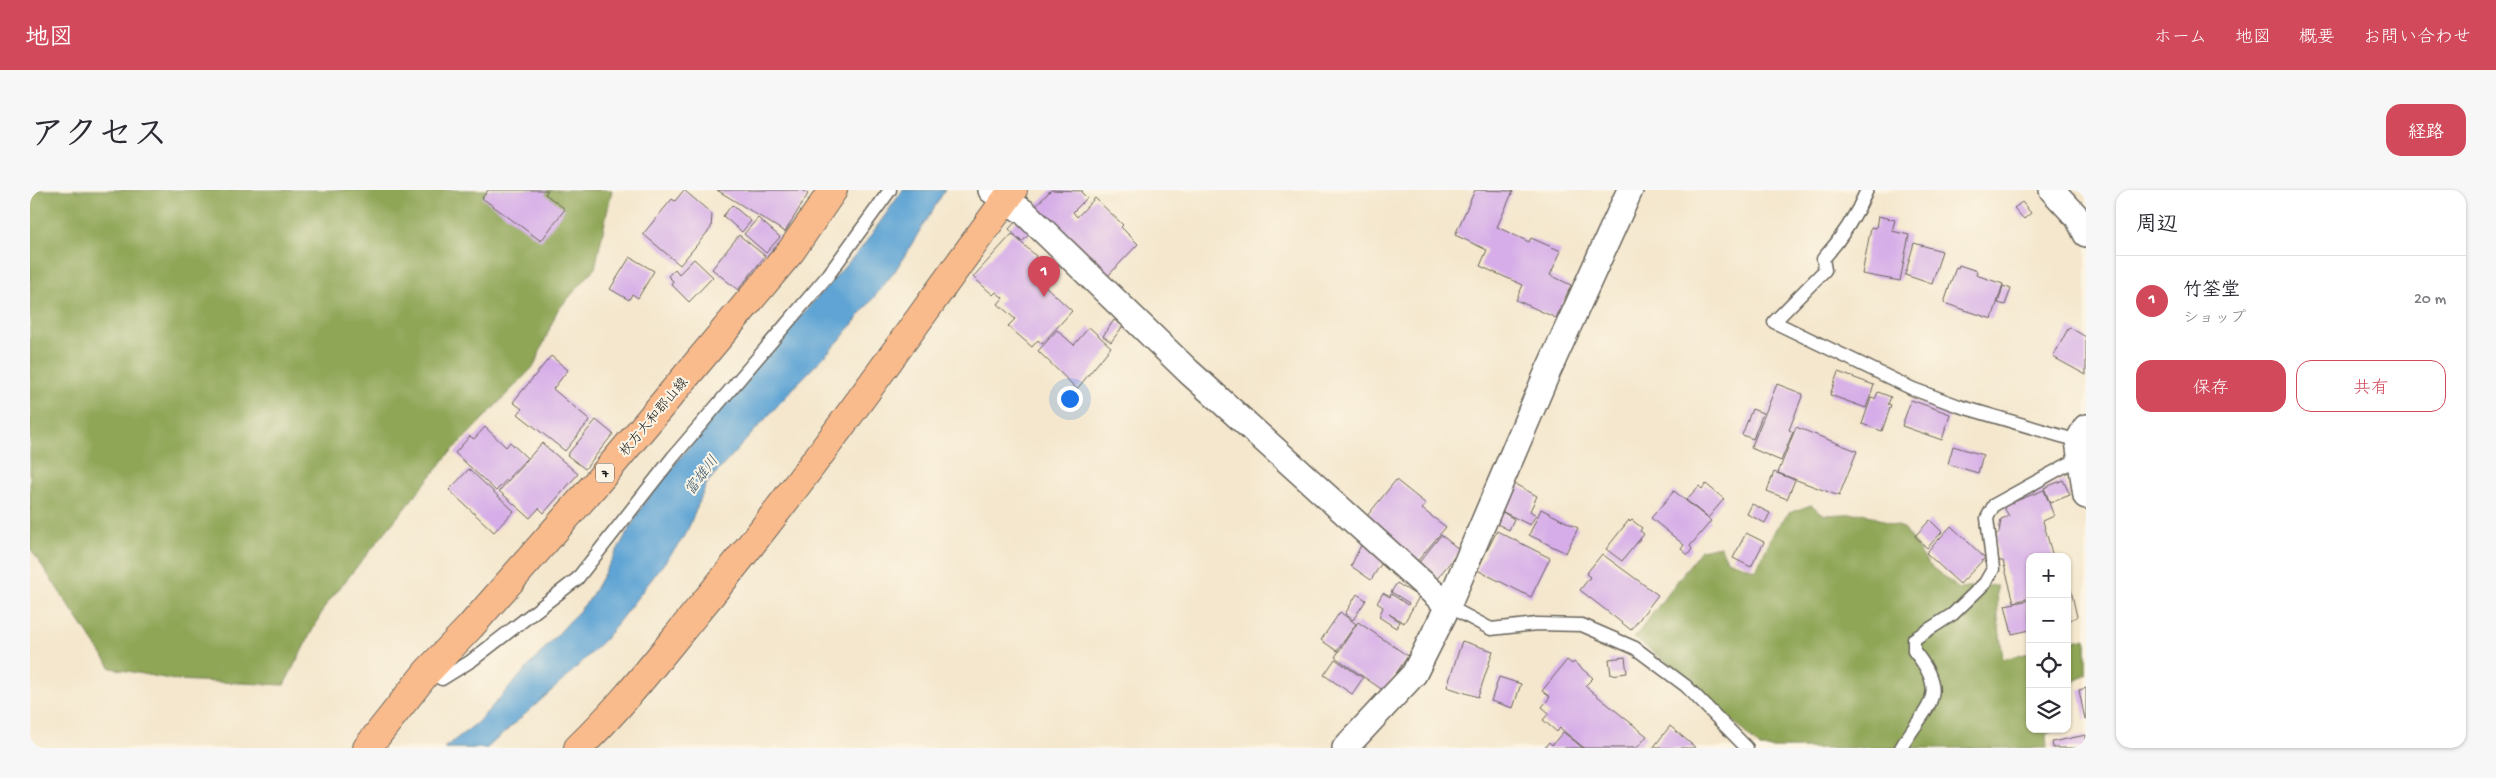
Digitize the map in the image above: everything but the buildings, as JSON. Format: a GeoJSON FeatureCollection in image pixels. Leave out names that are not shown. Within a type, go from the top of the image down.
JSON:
{"type":"FeatureCollection","features":[{"type":"Feature","properties":{"kind":"main road","name":"枚方大和郡山線"},"geometry":{"type":"LineString","coordinates":[[367,748],[427,672],[470,627],[599,480],[791,252],[833,190]]}},
{"type":"Feature","properties":{"kind":"main road"},"geometry":{"type":"LineString","coordinates":[[578,748],[606,722],[737,563],[953,275],[1001,193]]}},
{"type":"Feature","properties":{"kind":"street"},"geometry":{"type":"LineString","coordinates":[[1344,748],[1414,674],[1448,606],[1548,371],[1630,190]]}},
{"type":"Feature","properties":{"kind":"street"},"geometry":{"type":"LineString","coordinates":[[2052,190],[2078,218],[2086,234]]}},
{"type":"Feature","properties":{"kind":"street"},"geometry":{"type":"LineString","coordinates":[[1001,193],[1024,212],[1188,372],[1448,606]]}},
{"type":"Feature","properties":{"kind":"street"},"geometry":{"type":"LineString","coordinates":[[2082,442],[2086,496]]}},
{"type":"Feature","properties":{"kind":"lane"},"geometry":{"type":"LineString","coordinates":[[427,672],[442,679],[471,661],[577,579],[674,457],[829,274],[890,190]]}},
{"type":"Feature","properties":{"kind":"lane"},"geometry":{"type":"LineString","coordinates":[[1867,190],[1857,212],[1842,236],[1823,259],[1825,270],[1774,322],[1913,389],[1959,406],[2082,442]]}},
{"type":"Feature","properties":{"kind":"lane"},"geometry":{"type":"LineString","coordinates":[[1901,748],[1933,696],[1933,681],[1914,651],[1914,639],[1953,614],[1986,583],[1993,569],[1987,518],[1994,505],[2082,442]]}},
{"type":"Feature","properties":{"kind":"lane"},"geometry":{"type":"LineString","coordinates":[[1448,606],[1491,628],[1537,624],[1582,625],[1634,648],[1686,686],[1747,748]]}},
{"type":"Feature","properties":{"kind":"green space"},"geometry":{"type":"Polygon","coordinates":[[[30,190],[612,190],[595,268],[557,311],[534,366],[448,455],[325,606],[284,685],[175,680],[111,668],[30,548],[30,190]]]}},
{"type":"Feature","properties":{"kind":"green space"},"geometry":{"type":"Polygon","coordinates":[[[1811,505],[1825,515],[1863,513],[1905,529],[1928,564],[1959,589],[1997,585],[1998,619],[2003,659],[2026,654],[2026,733],[2049,733],[2046,735],[2047,748],[1760,748],[1692,680],[1634,638],[1701,550],[1720,546],[1727,560],[1756,570],[1776,528],[1789,513],[1811,505]]]}},
{"type":"Feature","properties":{"kind":"green space"},"geometry":{"type":"Polygon","coordinates":[[[2086,638],[2086,674],[2073,683],[2071,692],[2071,643],[2086,638]]]}},
{"type":"Feature","properties":{"kind":"water","name":"富雄川"},"geometry":{"type":"Polygon","coordinates":[[[903,190],[945,190],[895,271],[839,341],[707,483],[685,536],[606,638],[568,676],[487,748],[444,748],[477,723],[589,600],[644,503],[726,400],[863,246],[903,190]]]}},
{"type":"Feature","properties":{"kind":"place","name":"竹筌堂"},"geometry":{"type":"Point","coordinates":[1044,297]}}]}
